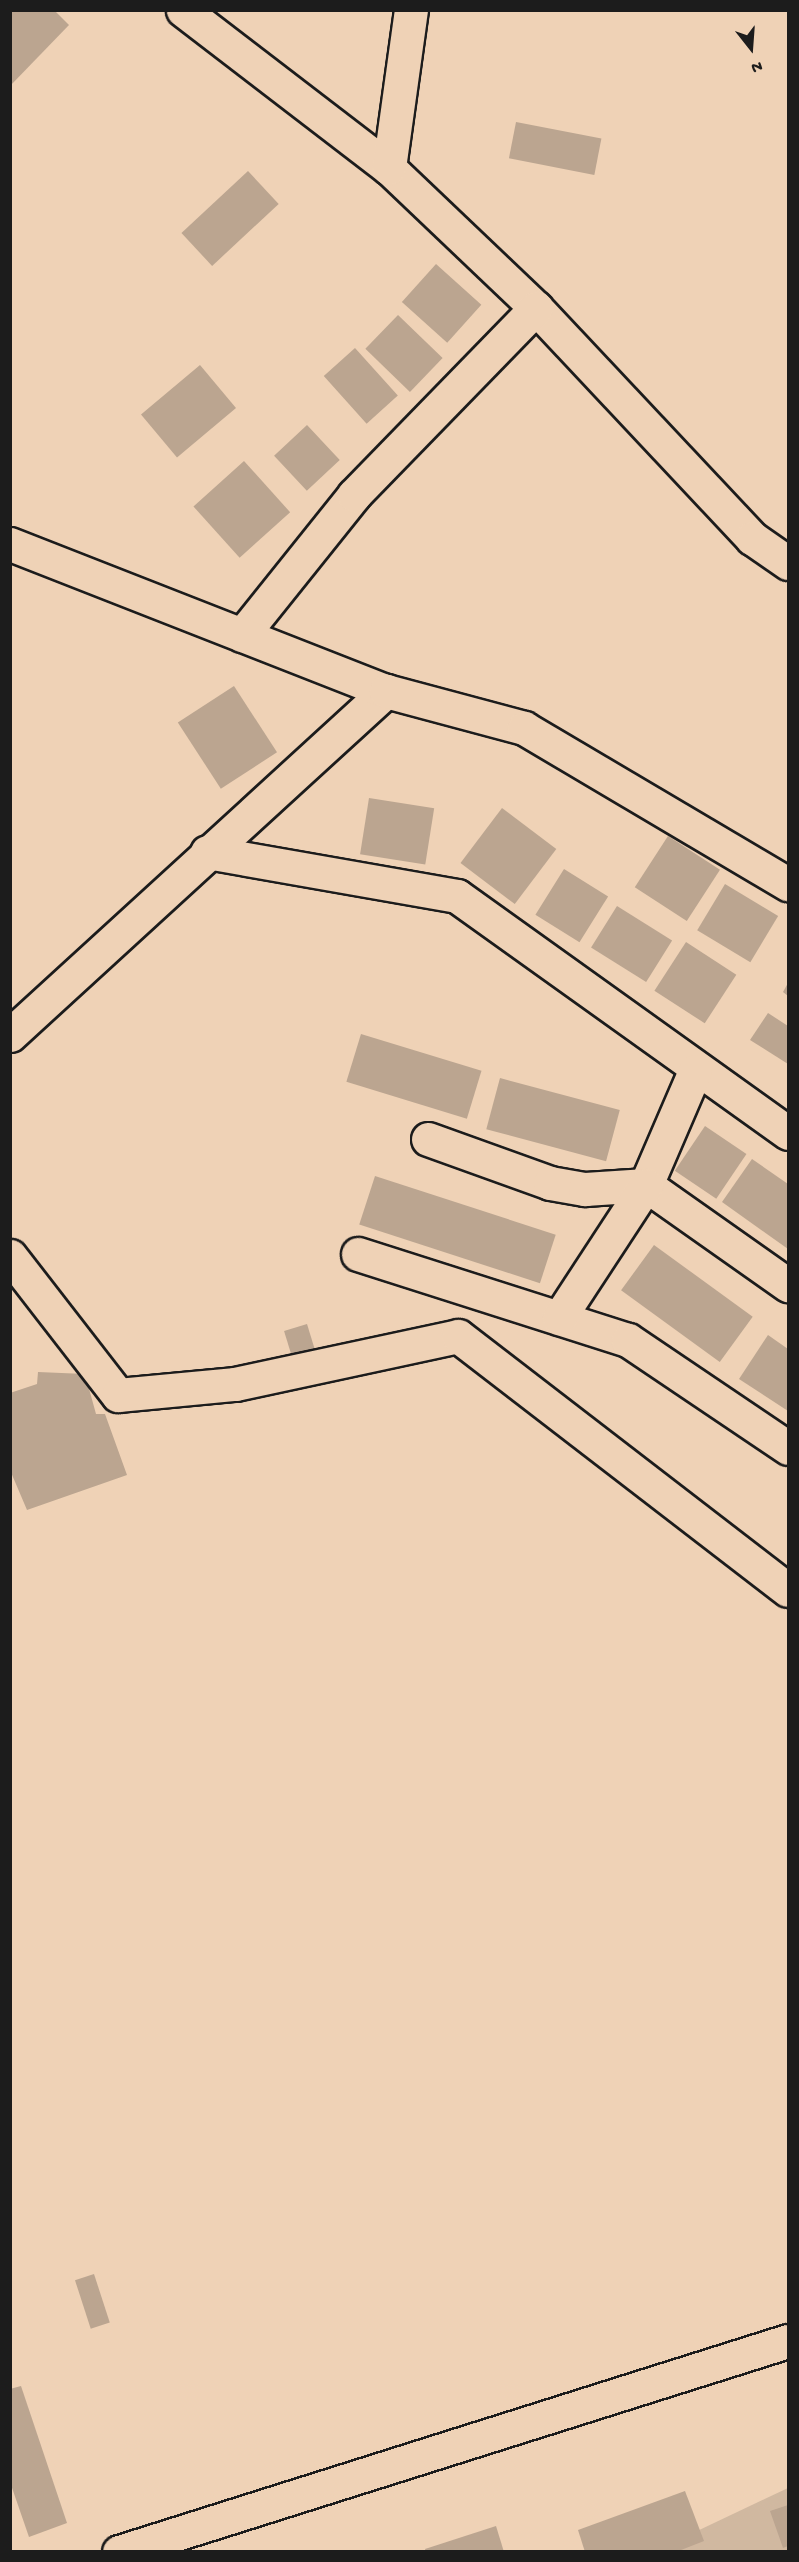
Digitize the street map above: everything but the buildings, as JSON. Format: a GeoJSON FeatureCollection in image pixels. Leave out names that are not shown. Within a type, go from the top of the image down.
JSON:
{"type":"FeatureCollection","features":[{"type":"Feature","properties":{"kind":"street"},"geometry":{"type":"LineString","coordinates":[[183,10],[389,168],[536,308],[752,538],[789,563]]}},
{"type":"Feature","properties":{"kind":"street"},"geometry":{"type":"LineString","coordinates":[[389,168],[411,10]]}},
{"type":"Feature","properties":{"kind":"street"},"geometry":{"type":"LineString","coordinates":[[242,634],[354,495],[536,308]]}},
{"type":"Feature","properties":{"kind":"street"},"geometry":{"type":"LineString","coordinates":[[10,544],[386,691],[524,728],[789,884]]}},
{"type":"Feature","properties":{"kind":"street"},"geometry":{"type":"LineString","coordinates":[[10,1035],[207,852],[386,691]]}},
{"type":"Feature","properties":{"kind":"street"},"geometry":{"type":"LineString","coordinates":[[207,852],[457,896],[695,1071],[789,1133]]}},
{"type":"Feature","properties":{"kind":"street"},"geometry":{"type":"LineString","coordinates":[[559,1318],[646,1185],[695,1071]]}},
{"type":"Feature","properties":{"kind":"street"},"geometry":{"type":"LineString","coordinates":[[428,1139],[550,1183],[585,1190],[646,1185],[789,1285]]}},
{"type":"Feature","properties":{"kind":"street"},"geometry":{"type":"LineString","coordinates":[[357,1254],[628,1340],[789,1448]]}},
{"type":"Feature","properties":{"kind":"street"},"geometry":{"type":"LineString","coordinates":[[10,1256],[118,1395],[235,1384],[458,1336],[789,1590]]}},
{"type":"Feature","properties":{"kind":"street"},"geometry":{"type":"LineString","coordinates":[[119,2552],[789,2341]]}},
{"type":"Feature","properties":{"kind":"shaded area"},"geometry":{"type":"Polygon","coordinates":[[[788,2488],[788,2551],[655,2551],[788,2488]]]}}]}
